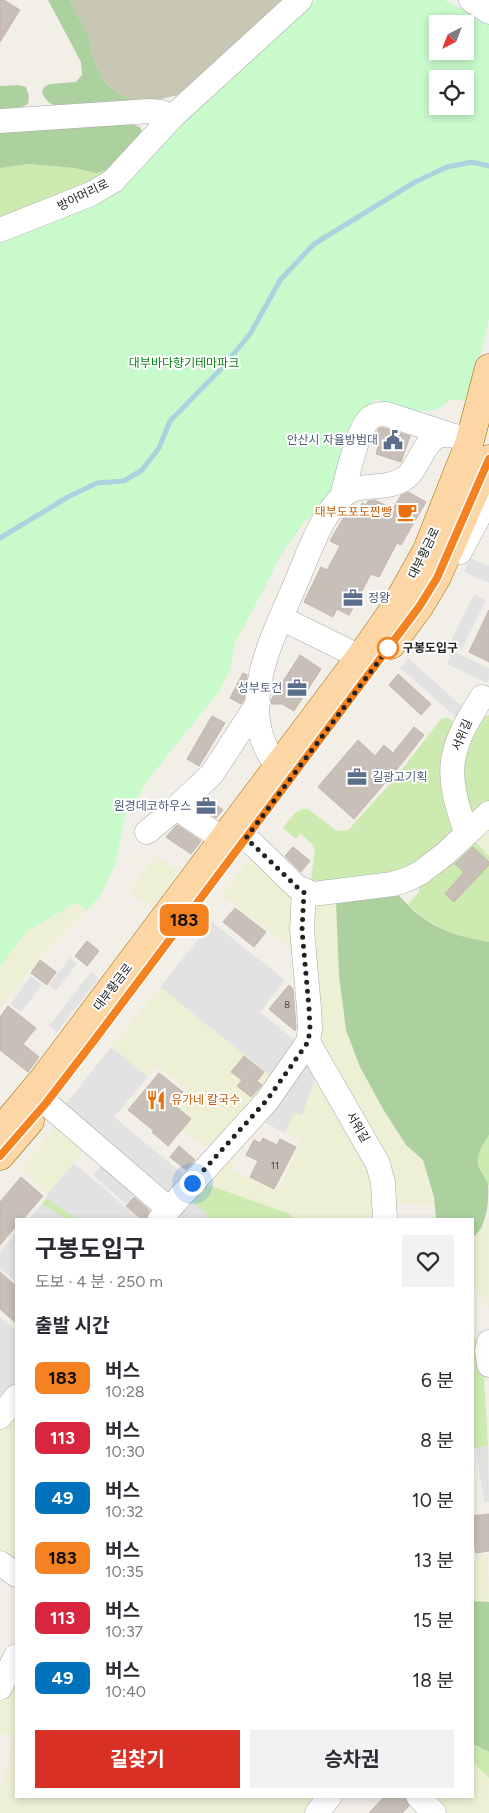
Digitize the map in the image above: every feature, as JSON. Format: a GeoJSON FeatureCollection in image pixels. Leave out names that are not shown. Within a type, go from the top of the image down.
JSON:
{"type":"FeatureCollection","features":[{"type":"Feature","properties":{"kind":"main road","name":"대부황금로"},"geometry":{"type":"LineString","coordinates":[[0,1156],[46,1103],[234,835],[278,767],[394,609],[427,550],[450,492],[460,438],[489,368]]}},
{"type":"Feature","properties":{"kind":"main road","name":"대부황금로"},"geometry":{"type":"LineString","coordinates":[[0,1131],[51,1070],[234,835],[414,614],[437,578],[488,463]]}},
{"type":"Feature","properties":{"kind":"main road"},"geometry":{"type":"LineString","coordinates":[[450,492],[466,469],[488,463]]}},
{"type":"Feature","properties":{"kind":"street","name":"방아머리로"},"geometry":{"type":"LineString","coordinates":[[0,230],[103,188],[122,172],[172,117],[300,0]]}},
{"type":"Feature","properties":{"kind":"street"},"geometry":{"type":"LineString","coordinates":[[470,0],[489,12]]}},
{"type":"Feature","properties":{"kind":"street"},"geometry":{"type":"LineString","coordinates":[[0,121],[150,111],[161,112],[172,117]]}},
{"type":"Feature","properties":{"kind":"street"},"geometry":{"type":"LineString","coordinates":[[342,497],[362,430],[372,416],[386,414],[460,438]]}},
{"type":"Feature","properties":{"kind":"street"},"geometry":{"type":"LineString","coordinates":[[278,767],[268,754],[261,733],[257,713],[258,690],[269,648],[281,618],[330,512],[342,497],[356,488],[382,487],[405,479],[412,472],[430,442],[436,436],[443,434],[460,438]]}},
{"type":"Feature","properties":{"kind":"street"},"geometry":{"type":"LineString","coordinates":[[437,578],[450,567],[459,554],[489,497]]}},
{"type":"Feature","properties":{"kind":"street"},"geometry":{"type":"LineString","coordinates":[[281,618],[360,657]]}},
{"type":"Feature","properties":{"kind":"street","name":"서위길"},"geometry":{"type":"LineString","coordinates":[[467,834],[457,805],[451,767],[459,737],[482,697]]}},
{"type":"Feature","properties":{"kind":"street"},"geometry":{"type":"LineString","coordinates":[[146,832],[176,808],[212,774],[258,703]]}},
{"type":"Feature","properties":{"kind":"street"},"geometry":{"type":"LineString","coordinates":[[176,808],[234,835],[297,887],[304,892],[313,894],[393,884],[408,879],[431,865],[489,813]]}},
{"type":"Feature","properties":{"kind":"street"},"geometry":{"type":"LineString","coordinates":[[46,1103],[164,1214],[267,1100],[308,1042],[310,1029],[309,1008],[302,930],[304,892]]}},
{"type":"Feature","properties":{"kind":"street","name":"서위길"},"geometry":{"type":"LineString","coordinates":[[308,1042],[378,1164],[383,1183],[385,1218]]}},
{"type":"Feature","properties":{"kind":"street"},"geometry":{"type":"LineString","coordinates":[[489,1342],[489,1365]]}},
{"type":"Feature","properties":{"kind":"street"},"geometry":{"type":"LineString","coordinates":[[0,1417],[15,1398]]}},
{"type":"Feature","properties":{"kind":"street"},"geometry":{"type":"LineString","coordinates":[[0,1563],[15,1574]]}},
{"type":"Feature","properties":{"kind":"street"},"geometry":{"type":"LineString","coordinates":[[0,1644],[15,1654]]}},
{"type":"Feature","properties":{"kind":"street"},"geometry":{"type":"LineString","coordinates":[[0,1688],[15,1657]]}},
{"type":"Feature","properties":{"kind":"street"},"geometry":{"type":"LineString","coordinates":[[420,1798],[434,1813]]}},
{"type":"Feature","properties":{"kind":"shaded area"},"geometry":{"type":"Polygon","coordinates":[[[70,0],[287,0],[189,88],[178,95],[153,101],[133,100],[117,93],[104,80],[95,63],[88,35],[70,0]]]}},
{"type":"Feature","properties":{"kind":"shaded area"},"geometry":{"type":"Polygon","coordinates":[[[470,558],[489,566],[489,583],[464,572],[470,558]]]}},
{"type":"Feature","properties":{"kind":"shaded area"},"geometry":{"type":"Polygon","coordinates":[[[474,594],[486,600],[461,651],[449,645],[474,594]]]}},
{"type":"Feature","properties":{"kind":"shaded area"},"geometry":{"type":"Polygon","coordinates":[[[452,651],[489,668],[487,683],[447,664],[452,651]]]}},
{"type":"Feature","properties":{"kind":"shaded area"},"geometry":{"type":"Polygon","coordinates":[[[408,658],[464,708],[456,717],[400,668],[408,658]]]}},
{"type":"Feature","properties":{"kind":"shaded area"},"geometry":{"type":"Polygon","coordinates":[[[489,818],[489,856],[469,836],[489,818]]]}},
{"type":"Feature","properties":{"kind":"shaded area"},"geometry":{"type":"Polygon","coordinates":[[[156,855],[179,872],[152,908],[129,891],[156,855]]]}},
{"type":"Feature","properties":{"kind":"shaded area"},"geometry":{"type":"Polygon","coordinates":[[[251,857],[297,893],[294,951],[222,895],[251,857]]]}},
{"type":"Feature","properties":{"kind":"shaded area"},"geometry":{"type":"Polygon","coordinates":[[[345,896],[336,903],[346,1030],[360,1067],[383,1110],[406,1145],[423,1160],[435,1205],[389,1203],[318,1049],[306,907],[345,896]]]}},
{"type":"Feature","properties":{"kind":"shaded area"},"geometry":{"type":"Polygon","coordinates":[[[73,904],[79,904],[86,911],[41,956],[0,1008],[0,967],[26,933],[73,904]]]}},
{"type":"Feature","properties":{"kind":"shaded area"},"geometry":{"type":"Polygon","coordinates":[[[212,922],[285,980],[260,1012],[298,1043],[271,1076],[160,987],[212,922]]]}},
{"type":"Feature","properties":{"kind":"shaded area"},"geometry":{"type":"Polygon","coordinates":[[[70,958],[77,964],[56,991],[49,985],[70,958]]]}},
{"type":"Feature","properties":{"kind":"shaded area"},"geometry":{"type":"Polygon","coordinates":[[[91,972],[99,978],[57,1032],[49,1026],[91,972]]]}},
{"type":"Feature","properties":{"kind":"shaded area"},"geometry":{"type":"Polygon","coordinates":[[[31,976],[42,985],[21,1012],[10,1004],[31,976]]]}},
{"type":"Feature","properties":{"kind":"shaded area"},"geometry":{"type":"Polygon","coordinates":[[[160,987],[277,1081],[211,1152],[167,1117],[188,1090],[157,1065],[148,1077],[111,1047],[160,987]]]}},
{"type":"Feature","properties":{"kind":"shaded area"},"geometry":{"type":"Polygon","coordinates":[[[111,1047],[148,1077],[114,1117],[190,1180],[175,1197],[65,1105],[111,1047]]]}},
{"type":"Feature","properties":{"kind":"shaded area"},"geometry":{"type":"Polygon","coordinates":[[[305,1060],[319,1068],[302,1115],[294,1113],[285,1133],[258,1119],[305,1060]]]}},
{"type":"Feature","properties":{"kind":"shaded area"},"geometry":{"type":"Polygon","coordinates":[[[319,1068],[366,1148],[381,1218],[293,1218],[290,1214],[203,1183],[223,1160],[235,1161],[231,1169],[279,1192],[300,1140],[285,1133],[294,1113],[301,1115],[319,1068]]]}},
{"type":"Feature","properties":{"kind":"shaded area"},"geometry":{"type":"Polygon","coordinates":[[[59,1129],[84,1151],[48,1193],[20,1169],[54,1130],[59,1129]]]}},
{"type":"Feature","properties":{"kind":"shaded area"},"geometry":{"type":"Polygon","coordinates":[[[106,1160],[139,1188],[126,1204],[93,1175],[106,1160]]]}},
{"type":"Feature","properties":{"kind":"shaded area"},"geometry":{"type":"Polygon","coordinates":[[[74,1163],[138,1218],[76,1218],[46,1198],[48,1193],[74,1163]]]}},
{"type":"Feature","properties":{"kind":"shaded area"},"geometry":{"type":"Polygon","coordinates":[[[193,1203],[208,1214],[205,1218],[174,1218],[193,1203]]]}},
{"type":"Feature","properties":{"kind":"shaded area"},"geometry":{"type":"Polygon","coordinates":[[[42,1204],[64,1218],[30,1218],[42,1204]]]}},
{"type":"Feature","properties":{"kind":"shaded area"},"geometry":{"type":"Polygon","coordinates":[[[489,1216],[489,1307],[474,1289],[474,1239],[489,1216]]]}},
{"type":"Feature","properties":{"kind":"shaded area"},"geometry":{"type":"Polygon","coordinates":[[[15,1234],[15,1281],[0,1268],[0,1252],[15,1234]]]}},
{"type":"Feature","properties":{"kind":"shaded area"},"geometry":{"type":"Polygon","coordinates":[[[0,1317],[15,1330],[15,1381],[3,1397],[0,1395],[0,1317]]]}},
{"type":"Feature","properties":{"kind":"shaded area"},"geometry":{"type":"Polygon","coordinates":[[[15,1406],[15,1569],[0,1559],[0,1425],[15,1406]]]}},
{"type":"Feature","properties":{"kind":"shaded area"},"geometry":{"type":"Polygon","coordinates":[[[488,1446],[489,1502],[484,1502],[476,1447],[488,1446]]]}},
{"type":"Feature","properties":{"kind":"shaded area"},"geometry":{"type":"Polygon","coordinates":[[[488,1554],[489,1602],[474,1601],[474,1556],[488,1554]]]}},
{"type":"Feature","properties":{"kind":"shaded area"},"geometry":{"type":"Polygon","coordinates":[[[15,1671],[15,1798],[312,1798],[311,1805],[305,1813],[0,1813],[0,1788],[2,1788],[13,1737],[0,1733],[0,1696],[15,1671]]]}},
{"type":"Feature","properties":{"kind":"shaded area"},"geometry":{"type":"Polygon","coordinates":[[[474,1763],[489,1778],[489,1813],[443,1813],[429,1798],[474,1798],[474,1763]]]}},
{"type":"Feature","properties":{"kind":"green space"},"geometry":{"type":"Polygon","coordinates":[[[48,0],[70,0],[88,35],[95,63],[104,80],[117,93],[133,100],[61,107],[47,101],[42,92],[44,87],[50,84],[76,82],[82,75],[81,62],[48,0]]]}},
{"type":"Feature","properties":{"kind":"green space","name":"대부바다향기테마파크"},"geometry":{"type":"Polygon","coordinates":[[[316,0],[444,0],[472,15],[429,15],[429,60],[474,60],[474,16],[489,24],[489,318],[469,401],[451,399],[435,410],[418,411],[390,405],[375,399],[363,412],[330,498],[304,522],[280,556],[235,643],[230,670],[219,692],[149,779],[125,817],[115,865],[101,895],[86,911],[79,904],[73,904],[26,932],[0,967],[0,240],[153,151],[268,40],[316,0]]]}},
{"type":"Feature","properties":{"kind":"green space"},"geometry":{"type":"Polygon","coordinates":[[[18,85],[26,87],[29,96],[28,104],[20,108],[0,109],[0,86],[18,85]]]}},
{"type":"Feature","properties":{"kind":"green space"},"geometry":{"type":"Polygon","coordinates":[[[132,124],[140,127],[144,135],[115,168],[97,173],[74,168],[29,164],[0,168],[0,130],[132,124]]]}},
{"type":"Feature","properties":{"kind":"green space"},"geometry":{"type":"Polygon","coordinates":[[[29,164],[74,168],[97,173],[115,168],[97,181],[0,221],[0,168],[29,164]]]}},
{"type":"Feature","properties":{"kind":"green space"},"geometry":{"type":"Polygon","coordinates":[[[489,715],[489,808],[474,819],[461,797],[457,766],[472,722],[489,715]]]}},
{"type":"Feature","properties":{"kind":"green space"},"geometry":{"type":"Polygon","coordinates":[[[446,717],[451,719],[454,726],[459,829],[412,871],[312,884],[315,850],[313,845],[301,834],[296,839],[283,828],[291,818],[300,810],[308,809],[337,831],[348,830],[396,777],[440,720],[446,717]]]}},
{"type":"Feature","properties":{"kind":"green space"},"geometry":{"type":"Polygon","coordinates":[[[469,836],[489,856],[489,942],[445,930],[426,919],[408,904],[419,892],[419,881],[469,836]]]}},
{"type":"Feature","properties":{"kind":"green space"},"geometry":{"type":"Polygon","coordinates":[[[393,890],[427,921],[444,930],[489,942],[489,1135],[478,1156],[479,1167],[488,1184],[488,1198],[484,1221],[478,1233],[474,1236],[474,1218],[436,1218],[434,1197],[423,1160],[406,1145],[383,1109],[360,1067],[346,1030],[339,975],[336,903],[393,890]]]}},
{"type":"Feature","properties":{"kind":"green space"},"geometry":{"type":"Polygon","coordinates":[[[489,1135],[489,1186],[478,1166],[478,1153],[489,1135]]]}},
{"type":"Feature","properties":{"kind":"green space"},"geometry":{"type":"Polygon","coordinates":[[[203,1183],[290,1214],[293,1218],[205,1218],[207,1214],[193,1203],[203,1183]]]}},
{"type":"Feature","properties":{"kind":"green space"},"geometry":{"type":"Polygon","coordinates":[[[46,1198],[76,1218],[64,1218],[42,1204],[46,1198]]]}},
{"type":"Feature","properties":{"kind":"green space"},"geometry":{"type":"Polygon","coordinates":[[[474,1336],[483,1359],[488,1446],[474,1448],[474,1336]]]}},
{"type":"Feature","properties":{"kind":"green space"},"geometry":{"type":"Polygon","coordinates":[[[474,1601],[489,1602],[489,1752],[474,1744],[474,1601]]]}},
{"type":"Feature","properties":{"kind":"green space"},"geometry":{"type":"Polygon","coordinates":[[[474,1745],[489,1752],[489,1778],[474,1763],[474,1745]]]}},
{"type":"Feature","properties":{"kind":"building"},"geometry":{"type":"Polygon","coordinates":[[[0,0],[4,0],[20,10],[0,42],[0,0]]]}},
{"type":"Feature","properties":{"kind":"building"},"geometry":{"type":"Polygon","coordinates":[[[379,428],[410,436],[401,462],[376,454],[378,446],[371,444],[379,428]]]}},
{"type":"Feature","properties":{"kind":"building"},"geometry":{"type":"Polygon","coordinates":[[[408,492],[426,502],[401,545],[397,543],[379,577],[371,574],[349,615],[337,609],[333,617],[304,602],[321,567],[327,570],[340,546],[330,541],[346,513],[355,517],[362,503],[366,505],[368,501],[375,500],[393,509],[401,495],[408,492]]]}},
{"type":"Feature","properties":{"kind":"building"},"geometry":{"type":"Polygon","coordinates":[[[489,610],[489,662],[469,652],[489,610]]]}},
{"type":"Feature","properties":{"kind":"building"},"geometry":{"type":"Polygon","coordinates":[[[300,655],[321,669],[294,711],[282,704],[272,704],[271,700],[300,655]]]}},
{"type":"Feature","properties":{"kind":"building"},"geometry":{"type":"Polygon","coordinates":[[[243,673],[247,675],[244,700],[241,704],[230,698],[243,673]]]}},
{"type":"Feature","properties":{"kind":"building"},"geometry":{"type":"Polygon","coordinates":[[[398,674],[431,704],[421,715],[389,685],[398,674]]]}},
{"type":"Feature","properties":{"kind":"building"},"geometry":{"type":"Polygon","coordinates":[[[212,716],[225,723],[199,766],[187,759],[212,716]]]}},
{"type":"Feature","properties":{"kind":"building"},"geometry":{"type":"Polygon","coordinates":[[[414,727],[424,735],[354,819],[318,787],[358,740],[375,756],[384,745],[393,753],[414,727]]]}},
{"type":"Feature","properties":{"kind":"building"},"geometry":{"type":"Polygon","coordinates":[[[207,798],[223,810],[216,818],[198,806],[207,798]]]}},
{"type":"Feature","properties":{"kind":"building"},"geometry":{"type":"Polygon","coordinates":[[[177,825],[201,841],[191,854],[166,837],[177,825]]]}},
{"type":"Feature","properties":{"kind":"building"},"geometry":{"type":"Polygon","coordinates":[[[293,847],[310,861],[301,872],[285,856],[293,847]]]}},
{"type":"Feature","properties":{"kind":"building"},"geometry":{"type":"Polygon","coordinates":[[[473,847],[489,862],[489,865],[454,902],[445,894],[464,872],[455,864],[473,847]]]}},
{"type":"Feature","properties":{"kind":"building"},"geometry":{"type":"Polygon","coordinates":[[[235,908],[266,932],[254,947],[223,922],[235,908]]]}},
{"type":"Feature","properties":{"kind":"building"},"geometry":{"type":"Polygon","coordinates":[[[87,941],[99,951],[87,966],[75,956],[87,941]]]}},
{"type":"Feature","properties":{"kind":"building"},"geometry":{"type":"Polygon","coordinates":[[[40,960],[56,972],[47,985],[31,973],[40,960]]]}},
{"type":"Feature","properties":{"kind":"building"},"geometry":{"type":"Polygon","coordinates":[[[289,985],[293,989],[295,1031],[269,1009],[289,985]]]}},
{"type":"Feature","properties":{"kind":"building"},"geometry":{"type":"Polygon","coordinates":[[[8,1006],[36,1028],[23,1044],[39,1057],[28,1072],[0,1050],[0,1017],[8,1006]]]}},
{"type":"Feature","properties":{"kind":"building"},"geometry":{"type":"Polygon","coordinates":[[[244,1056],[264,1072],[257,1081],[262,1085],[251,1097],[237,1086],[242,1080],[231,1072],[244,1056]]]}},
{"type":"Feature","properties":{"kind":"building"},"geometry":{"type":"Polygon","coordinates":[[[159,1073],[183,1092],[173,1104],[191,1119],[168,1146],[152,1132],[154,1131],[128,1110],[159,1073]]]}},
{"type":"Feature","properties":{"kind":"building"},"geometry":{"type":"Polygon","coordinates":[[[263,1138],[277,1145],[280,1139],[296,1147],[274,1189],[250,1177],[258,1161],[246,1155],[254,1140],[260,1143],[263,1138]]]}},
{"type":"Feature","properties":{"kind":"building"},"geometry":{"type":"Polygon","coordinates":[[[179,1146],[195,1160],[186,1170],[170,1157],[179,1146]]]}},
{"type":"Feature","properties":{"kind":"building"},"geometry":{"type":"Polygon","coordinates":[[[21,1177],[43,1196],[24,1218],[15,1218],[15,1227],[0,1245],[0,1202],[21,1177]]]}},
{"type":"Feature","properties":{"kind":"building"},"geometry":{"type":"Polygon","coordinates":[[[134,1197],[149,1210],[146,1218],[140,1218],[126,1206],[134,1197]]]}},
{"type":"Feature","properties":{"kind":"building"},"geometry":{"type":"Polygon","coordinates":[[[0,1272],[15,1285],[15,1322],[0,1309],[0,1272]]]}},
{"type":"Feature","properties":{"kind":"building"},"geometry":{"type":"Polygon","coordinates":[[[489,1514],[489,1551],[476,1553],[474,1547],[474,1516],[489,1514]]]}},
{"type":"Feature","properties":{"kind":"building"},"geometry":{"type":"Polygon","coordinates":[[[383,1798],[406,1798],[409,1806],[402,1813],[369,1813],[383,1798]]]}},
{"type":"Feature","properties":{"kind":"waterway"},"geometry":{"type":"LineString","coordinates":[[0,538],[68,497],[97,483],[124,481],[142,470],[159,448],[170,421],[223,367],[250,334],[281,279],[314,244],[415,182],[447,167],[472,162],[489,166]]}},
{"type":"Feature","properties":{"kind":"bus line","name":"183"},"geometry":{"type":"LineString","coordinates":[[0,1156],[46,1103],[96,1038],[419,607],[437,578],[489,459]]}},
{"type":"Feature","properties":{"kind":"place","name":"안산시 자율방범대"},"geometry":{"type":"Point","coordinates":[393,440]}},
{"type":"Feature","properties":{"kind":"place","name":"대부도포도찐빵"},"geometry":{"type":"Point","coordinates":[407,512]}},
{"type":"Feature","properties":{"kind":"place","name":"정왕"},"geometry":{"type":"Point","coordinates":[353,598]}},
{"type":"Feature","properties":{"kind":"place","name":"구봉도입구"},"geometry":{"type":"Point","coordinates":[388,648]}},
{"type":"Feature","properties":{"kind":"place","name":"성부토건"},"geometry":{"type":"Point","coordinates":[297,688]}},
{"type":"Feature","properties":{"kind":"place","name":"길광고기획"},"geometry":{"type":"Point","coordinates":[357,777]}},
{"type":"Feature","properties":{"kind":"place","name":"원경데코하우스"},"geometry":{"type":"Point","coordinates":[206,806]}},
{"type":"Feature","properties":{"kind":"place","name":"유가네 칼국수"},"geometry":{"type":"Point","coordinates":[156,1100]}},
{"type":"Feature","properties":{"kind":"route"},"geometry":{"type":"LineString","coordinates":[[192,1183],[267,1100],[301,1055],[308,1042],[310,1029],[309,1008],[302,930],[304,892],[246,838],[390,646],[388,648]]}}]}
